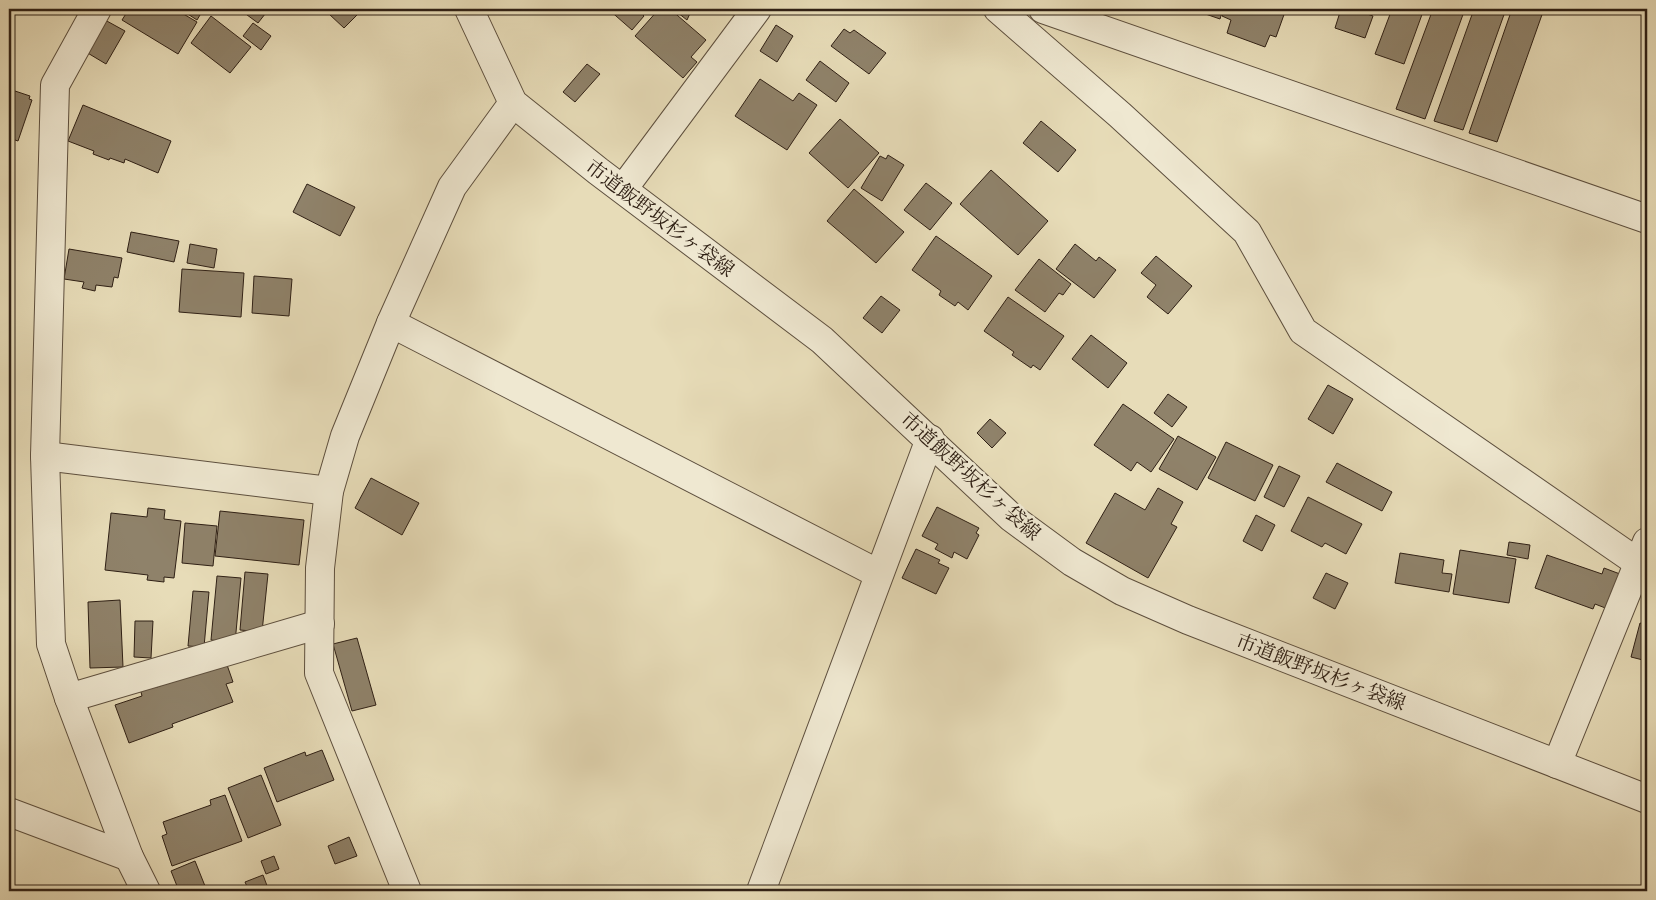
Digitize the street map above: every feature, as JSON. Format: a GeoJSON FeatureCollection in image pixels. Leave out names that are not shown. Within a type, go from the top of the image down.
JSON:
{"type":"FeatureCollection","features":[{"type":"Feature","properties":{"kind":"street"},"geometry":{"type":"LineString","coordinates":[[97,9],[56,85],[45,456],[51,644],[69,698],[129,857],[146,891]]}},
{"type":"Feature","properties":{"kind":"street","name":"市道飯野坂杉ヶ袋線"},"geometry":{"type":"LineString","coordinates":[[469,9],[513,103],[622,189],[822,340],[1012,518],[1072,562],[1122,591],[1188,620],[1647,799]]}},
{"type":"Feature","properties":{"kind":"street"},"geometry":{"type":"LineString","coordinates":[[622,189],[757,9]]}},
{"type":"Feature","properties":{"kind":"street"},"geometry":{"type":"LineString","coordinates":[[998,9],[1120,115],[1247,232],[1303,331],[1643,553],[1557,764]]}},
{"type":"Feature","properties":{"kind":"street"},"geometry":{"type":"LineString","coordinates":[[1043,9],[1647,219]]}},
{"type":"Feature","properties":{"kind":"street"},"geometry":{"type":"LineString","coordinates":[[407,891],[319,674],[320,568],[329,491],[345,436],[391,323],[452,187],[513,103]]}},
{"type":"Feature","properties":{"kind":"street"},"geometry":{"type":"LineString","coordinates":[[391,323],[880,574]]}},
{"type":"Feature","properties":{"kind":"street"},"geometry":{"type":"LineString","coordinates":[[761,891],[930,440]]}},
{"type":"Feature","properties":{"kind":"street"},"geometry":{"type":"LineString","coordinates":[[45,456],[329,491]]}},
{"type":"Feature","properties":{"kind":"street"},"geometry":{"type":"LineString","coordinates":[[69,698],[320,624]]}},
{"type":"Feature","properties":{"kind":"street"},"geometry":{"type":"LineString","coordinates":[[9,812],[129,857]]}},
{"type":"Feature","properties":{"kind":"building"},"geometry":{"type":"Polygon","coordinates":[[[129,9],[175,9],[197,22],[178,54],[122,20],[129,9]]]}},
{"type":"Feature","properties":{"kind":"building"},"geometry":{"type":"Polygon","coordinates":[[[180,9],[202,9],[203,10],[197,20],[180,9]]]}},
{"type":"Feature","properties":{"kind":"building"},"geometry":{"type":"Polygon","coordinates":[[[239,9],[269,9],[258,23],[239,9]]]}},
{"type":"Feature","properties":{"kind":"building"},"geometry":{"type":"Polygon","coordinates":[[[334,9],[363,9],[344,28],[329,14],[334,9]]]}},
{"type":"Feature","properties":{"kind":"building"},"geometry":{"type":"Polygon","coordinates":[[[608,9],[637,9],[644,16],[632,30],[608,9]]]}},
{"type":"Feature","properties":{"kind":"building"},"geometry":{"type":"Polygon","coordinates":[[[659,9],[670,9],[706,40],[691,57],[697,62],[683,78],[635,36],[659,9]]]}},
{"type":"Feature","properties":{"kind":"building"},"geometry":{"type":"Polygon","coordinates":[[[673,9],[692,9],[687,20],[673,9]]]}},
{"type":"Feature","properties":{"kind":"building"},"geometry":{"type":"Polygon","coordinates":[[[1191,9],[1223,9],[1220,19],[1191,9]]]}},
{"type":"Feature","properties":{"kind":"building"},"geometry":{"type":"Polygon","coordinates":[[[1225,9],[1286,9],[1276,37],[1270,35],[1265,47],[1227,33],[1231,20],[1222,16],[1225,9]]]}},
{"type":"Feature","properties":{"kind":"building"},"geometry":{"type":"Polygon","coordinates":[[[1341,9],[1352,9],[1373,16],[1365,38],[1335,28],[1341,9]]]}},
{"type":"Feature","properties":{"kind":"building"},"geometry":{"type":"Polygon","coordinates":[[[1392,9],[1424,9],[1404,64],[1375,54],[1392,9]]]}},
{"type":"Feature","properties":{"kind":"building"},"geometry":{"type":"Polygon","coordinates":[[[1433,9],[1465,9],[1425,119],[1396,109],[1433,9]]]}},
{"type":"Feature","properties":{"kind":"building"},"geometry":{"type":"Polygon","coordinates":[[[1474,9],[1506,9],[1463,130],[1434,121],[1474,9]]]}},
{"type":"Feature","properties":{"kind":"building"},"geometry":{"type":"Polygon","coordinates":[[[1512,9],[1544,9],[1497,142],[1469,133],[1512,9]]]}},
{"type":"Feature","properties":{"kind":"building"},"geometry":{"type":"Polygon","coordinates":[[[211,16],[251,47],[230,73],[191,43],[211,16]]]}},
{"type":"Feature","properties":{"kind":"building"},"geometry":{"type":"Polygon","coordinates":[[[105,20],[125,31],[106,64],[86,52],[105,20]]]}},
{"type":"Feature","properties":{"kind":"building"},"geometry":{"type":"Polygon","coordinates":[[[253,23],[271,36],[261,50],[243,36],[253,23]]]}},
{"type":"Feature","properties":{"kind":"building"},"geometry":{"type":"Polygon","coordinates":[[[776,25],[793,36],[777,62],[760,51],[776,25]]]}},
{"type":"Feature","properties":{"kind":"building"},"geometry":{"type":"Polygon","coordinates":[[[844,29],[850,33],[854,30],[886,53],[869,74],[831,46],[844,29]]]}},
{"type":"Feature","properties":{"kind":"building"},"geometry":{"type":"Polygon","coordinates":[[[820,61],[849,83],[836,102],[806,80],[820,61]]]}},
{"type":"Feature","properties":{"kind":"building"},"geometry":{"type":"Polygon","coordinates":[[[587,64],[600,74],[575,102],[563,92],[587,64]]]}},
{"type":"Feature","properties":{"kind":"building"},"geometry":{"type":"Polygon","coordinates":[[[760,79],[793,101],[799,93],[817,105],[787,150],[735,116],[760,79]]]}},
{"type":"Feature","properties":{"kind":"building"},"geometry":{"type":"Polygon","coordinates":[[[9,89],[30,96],[29,99],[32,100],[18,141],[9,138],[9,89]]]}},
{"type":"Feature","properties":{"kind":"building"},"geometry":{"type":"Polygon","coordinates":[[[83,105],[171,141],[158,173],[125,159],[124,163],[110,158],[109,160],[93,154],[94,151],[68,141],[83,105]]]}},
{"type":"Feature","properties":{"kind":"building"},"geometry":{"type":"Polygon","coordinates":[[[840,119],[879,153],[848,188],[809,153],[840,119]]]}},
{"type":"Feature","properties":{"kind":"building"},"geometry":{"type":"Polygon","coordinates":[[[1041,121],[1076,150],[1058,172],[1023,143],[1041,121]]]}},
{"type":"Feature","properties":{"kind":"building"},"geometry":{"type":"Polygon","coordinates":[[[888,155],[904,165],[882,201],[861,188],[880,156],[886,159],[888,155]]]}},
{"type":"Feature","properties":{"kind":"building"},"geometry":{"type":"Polygon","coordinates":[[[991,170],[1048,221],[1018,255],[960,204],[991,170]]]}},
{"type":"Feature","properties":{"kind":"building"},"geometry":{"type":"Polygon","coordinates":[[[926,183],[952,203],[930,230],[904,210],[926,183]]]}},
{"type":"Feature","properties":{"kind":"building"},"geometry":{"type":"Polygon","coordinates":[[[307,184],[355,207],[340,236],[293,212],[307,184]]]}},
{"type":"Feature","properties":{"kind":"building"},"geometry":{"type":"Polygon","coordinates":[[[854,189],[904,232],[876,263],[827,221],[854,189]]]}},
{"type":"Feature","properties":{"kind":"building"},"geometry":{"type":"Polygon","coordinates":[[[131,232],[179,241],[174,262],[127,252],[131,232]]]}},
{"type":"Feature","properties":{"kind":"building"},"geometry":{"type":"Polygon","coordinates":[[[9,236],[12,236],[11,275],[9,275],[9,236]]]}},
{"type":"Feature","properties":{"kind":"building"},"geometry":{"type":"Polygon","coordinates":[[[936,236],[992,276],[968,310],[958,302],[955,306],[939,295],[941,291],[912,270],[936,236]]]}},
{"type":"Feature","properties":{"kind":"building"},"geometry":{"type":"Polygon","coordinates":[[[190,244],[217,249],[214,268],[187,263],[190,244]]]}},
{"type":"Feature","properties":{"kind":"building"},"geometry":{"type":"Polygon","coordinates":[[[1075,244],[1096,261],[1099,257],[1116,270],[1094,298],[1056,269],[1075,244]]]}},
{"type":"Feature","properties":{"kind":"building"},"geometry":{"type":"Polygon","coordinates":[[[69,249],[122,258],[118,278],[114,277],[112,287],[96,285],[95,291],[82,288],[84,282],[64,279],[69,249]]]}},
{"type":"Feature","properties":{"kind":"building"},"geometry":{"type":"Polygon","coordinates":[[[1156,256],[1192,286],[1168,314],[1147,297],[1156,285],[1141,273],[1156,256]]]}},
{"type":"Feature","properties":{"kind":"building"},"geometry":{"type":"Polygon","coordinates":[[[1039,259],[1071,284],[1063,295],[1059,293],[1045,312],[1015,290],[1039,259]]]}},
{"type":"Feature","properties":{"kind":"building"},"geometry":{"type":"Polygon","coordinates":[[[182,269],[244,273],[241,317],[179,312],[182,269]]]}},
{"type":"Feature","properties":{"kind":"building"},"geometry":{"type":"Polygon","coordinates":[[[254,276],[292,279],[289,316],[252,313],[254,276]]]}},
{"type":"Feature","properties":{"kind":"building"},"geometry":{"type":"Polygon","coordinates":[[[881,296],[900,310],[882,333],[863,318],[881,296]]]}},
{"type":"Feature","properties":{"kind":"building"},"geometry":{"type":"Polygon","coordinates":[[[1008,297],[1064,336],[1040,370],[1033,365],[1031,368],[1012,355],[1014,352],[984,331],[1008,297]]]}},
{"type":"Feature","properties":{"kind":"building"},"geometry":{"type":"Polygon","coordinates":[[[1091,335],[1127,363],[1108,388],[1072,359],[1091,335]]]}},
{"type":"Feature","properties":{"kind":"building"},"geometry":{"type":"Polygon","coordinates":[[[1328,385],[1353,399],[1333,434],[1308,419],[1328,385]]]}},
{"type":"Feature","properties":{"kind":"building"},"geometry":{"type":"Polygon","coordinates":[[[1168,394],[1187,407],[1172,427],[1154,413],[1168,394]]]}},
{"type":"Feature","properties":{"kind":"building"},"geometry":{"type":"Polygon","coordinates":[[[1123,404],[1174,439],[1151,472],[1137,462],[1131,471],[1094,445],[1123,404]]]}},
{"type":"Feature","properties":{"kind":"building"},"geometry":{"type":"Polygon","coordinates":[[[990,419],[1006,433],[992,448],[977,433],[990,419]]]}},
{"type":"Feature","properties":{"kind":"building"},"geometry":{"type":"Polygon","coordinates":[[[1178,436],[1216,457],[1197,490],[1159,469],[1178,436]]]}},
{"type":"Feature","properties":{"kind":"building"},"geometry":{"type":"Polygon","coordinates":[[[1226,442],[1273,465],[1255,501],[1208,478],[1226,442]]]}},
{"type":"Feature","properties":{"kind":"building"},"geometry":{"type":"Polygon","coordinates":[[[1337,463],[1392,492],[1382,511],[1326,482],[1337,463]]]}},
{"type":"Feature","properties":{"kind":"building"},"geometry":{"type":"Polygon","coordinates":[[[1279,466],[1300,476],[1284,507],[1264,497],[1279,466]]]}},
{"type":"Feature","properties":{"kind":"building"},"geometry":{"type":"Polygon","coordinates":[[[371,478],[419,503],[402,535],[355,508],[371,478]]]}},
{"type":"Feature","properties":{"kind":"building"},"geometry":{"type":"Polygon","coordinates":[[[1158,488],[1183,502],[1171,524],[1177,527],[1148,578],[1086,543],[1115,493],[1145,510],[1158,488]]]}},
{"type":"Feature","properties":{"kind":"building"},"geometry":{"type":"Polygon","coordinates":[[[1308,497],[1362,524],[1346,554],[1325,543],[1322,547],[1291,531],[1308,497]]]}},
{"type":"Feature","properties":{"kind":"building"},"geometry":{"type":"Polygon","coordinates":[[[937,507],[979,528],[976,533],[979,535],[967,559],[954,552],[952,558],[935,549],[938,544],[922,536],[937,507]]]}},
{"type":"Feature","properties":{"kind":"building"},"geometry":{"type":"Polygon","coordinates":[[[148,508],[165,510],[164,519],[181,521],[174,578],[164,577],[164,582],[147,580],[148,575],[105,570],[111,513],[147,517],[148,508]]]}},
{"type":"Feature","properties":{"kind":"building"},"geometry":{"type":"Polygon","coordinates":[[[220,511],[304,520],[299,565],[215,556],[220,511]]]}},
{"type":"Feature","properties":{"kind":"building"},"geometry":{"type":"Polygon","coordinates":[[[1256,515],[1275,525],[1262,551],[1243,541],[1256,515]]]}},
{"type":"Feature","properties":{"kind":"building"},"geometry":{"type":"Polygon","coordinates":[[[185,523],[217,526],[213,566],[182,563],[185,523]]]}},
{"type":"Feature","properties":{"kind":"building"},"geometry":{"type":"Polygon","coordinates":[[[1509,542],[1530,545],[1528,559],[1507,555],[1509,542]]]}},
{"type":"Feature","properties":{"kind":"building"},"geometry":{"type":"Polygon","coordinates":[[[916,549],[940,560],[938,563],[949,568],[936,594],[902,578],[916,549]]]}},
{"type":"Feature","properties":{"kind":"building"},"geometry":{"type":"Polygon","coordinates":[[[1460,550],[1516,559],[1509,603],[1453,594],[1460,550]]]}},
{"type":"Feature","properties":{"kind":"building"},"geometry":{"type":"Polygon","coordinates":[[[1400,553],[1444,560],[1442,573],[1452,574],[1449,592],[1395,583],[1400,553]]]}},
{"type":"Feature","properties":{"kind":"building"},"geometry":{"type":"Polygon","coordinates":[[[1547,555],[1602,574],[1604,568],[1620,574],[1608,609],[1595,604],[1593,609],[1535,588],[1547,555]]]}},
{"type":"Feature","properties":{"kind":"building"},"geometry":{"type":"Polygon","coordinates":[[[245,572],[268,574],[262,632],[240,630],[245,572]]]}},
{"type":"Feature","properties":{"kind":"building"},"geometry":{"type":"Polygon","coordinates":[[[1326,573],[1348,583],[1335,609],[1313,598],[1326,573]]]}},
{"type":"Feature","properties":{"kind":"building"},"geometry":{"type":"Polygon","coordinates":[[[217,576],[241,578],[235,643],[211,640],[217,576]]]}},
{"type":"Feature","properties":{"kind":"building"},"geometry":{"type":"Polygon","coordinates":[[[193,591],[209,592],[204,647],[188,646],[193,591]]]}},
{"type":"Feature","properties":{"kind":"building"},"geometry":{"type":"Polygon","coordinates":[[[120,600],[123,667],[90,668],[88,602],[120,600]]]}},
{"type":"Feature","properties":{"kind":"building"},"geometry":{"type":"Polygon","coordinates":[[[135,621],[153,621],[151,658],[134,657],[135,621]]]}},
{"type":"Feature","properties":{"kind":"building"},"geometry":{"type":"Polygon","coordinates":[[[1640,623],[1647,625],[1647,661],[1631,657],[1640,623]]]}},
{"type":"Feature","properties":{"kind":"building"},"geometry":{"type":"Polygon","coordinates":[[[357,638],[376,705],[352,711],[333,644],[357,638]]]}},
{"type":"Feature","properties":{"kind":"building"},"geometry":{"type":"Polygon","coordinates":[[[226,662],[233,682],[226,684],[233,702],[172,724],[173,727],[129,743],[115,705],[142,696],[140,688],[156,682],[157,687],[226,662]]]}},
{"type":"Feature","properties":{"kind":"building"},"geometry":{"type":"Polygon","coordinates":[[[322,750],[334,780],[277,802],[264,768],[305,752],[306,756],[322,750]]]}},
{"type":"Feature","properties":{"kind":"building"},"geometry":{"type":"Polygon","coordinates":[[[261,775],[281,825],[248,838],[228,788],[261,775]]]}},
{"type":"Feature","properties":{"kind":"building"},"geometry":{"type":"Polygon","coordinates":[[[225,795],[242,841],[172,866],[162,836],[167,834],[163,822],[211,805],[210,800],[225,795]]]}},
{"type":"Feature","properties":{"kind":"building"},"geometry":{"type":"Polygon","coordinates":[[[349,837],[357,856],[335,864],[328,846],[349,837]]]}},
{"type":"Feature","properties":{"kind":"building"},"geometry":{"type":"Polygon","coordinates":[[[274,856],[279,869],[266,874],[261,861],[274,856]]]}},
{"type":"Feature","properties":{"kind":"building"},"geometry":{"type":"Polygon","coordinates":[[[195,861],[207,891],[179,891],[171,871],[195,861]]]}},
{"type":"Feature","properties":{"kind":"building"},"geometry":{"type":"Polygon","coordinates":[[[263,875],[269,891],[249,891],[245,882],[263,875]]]}}]}
